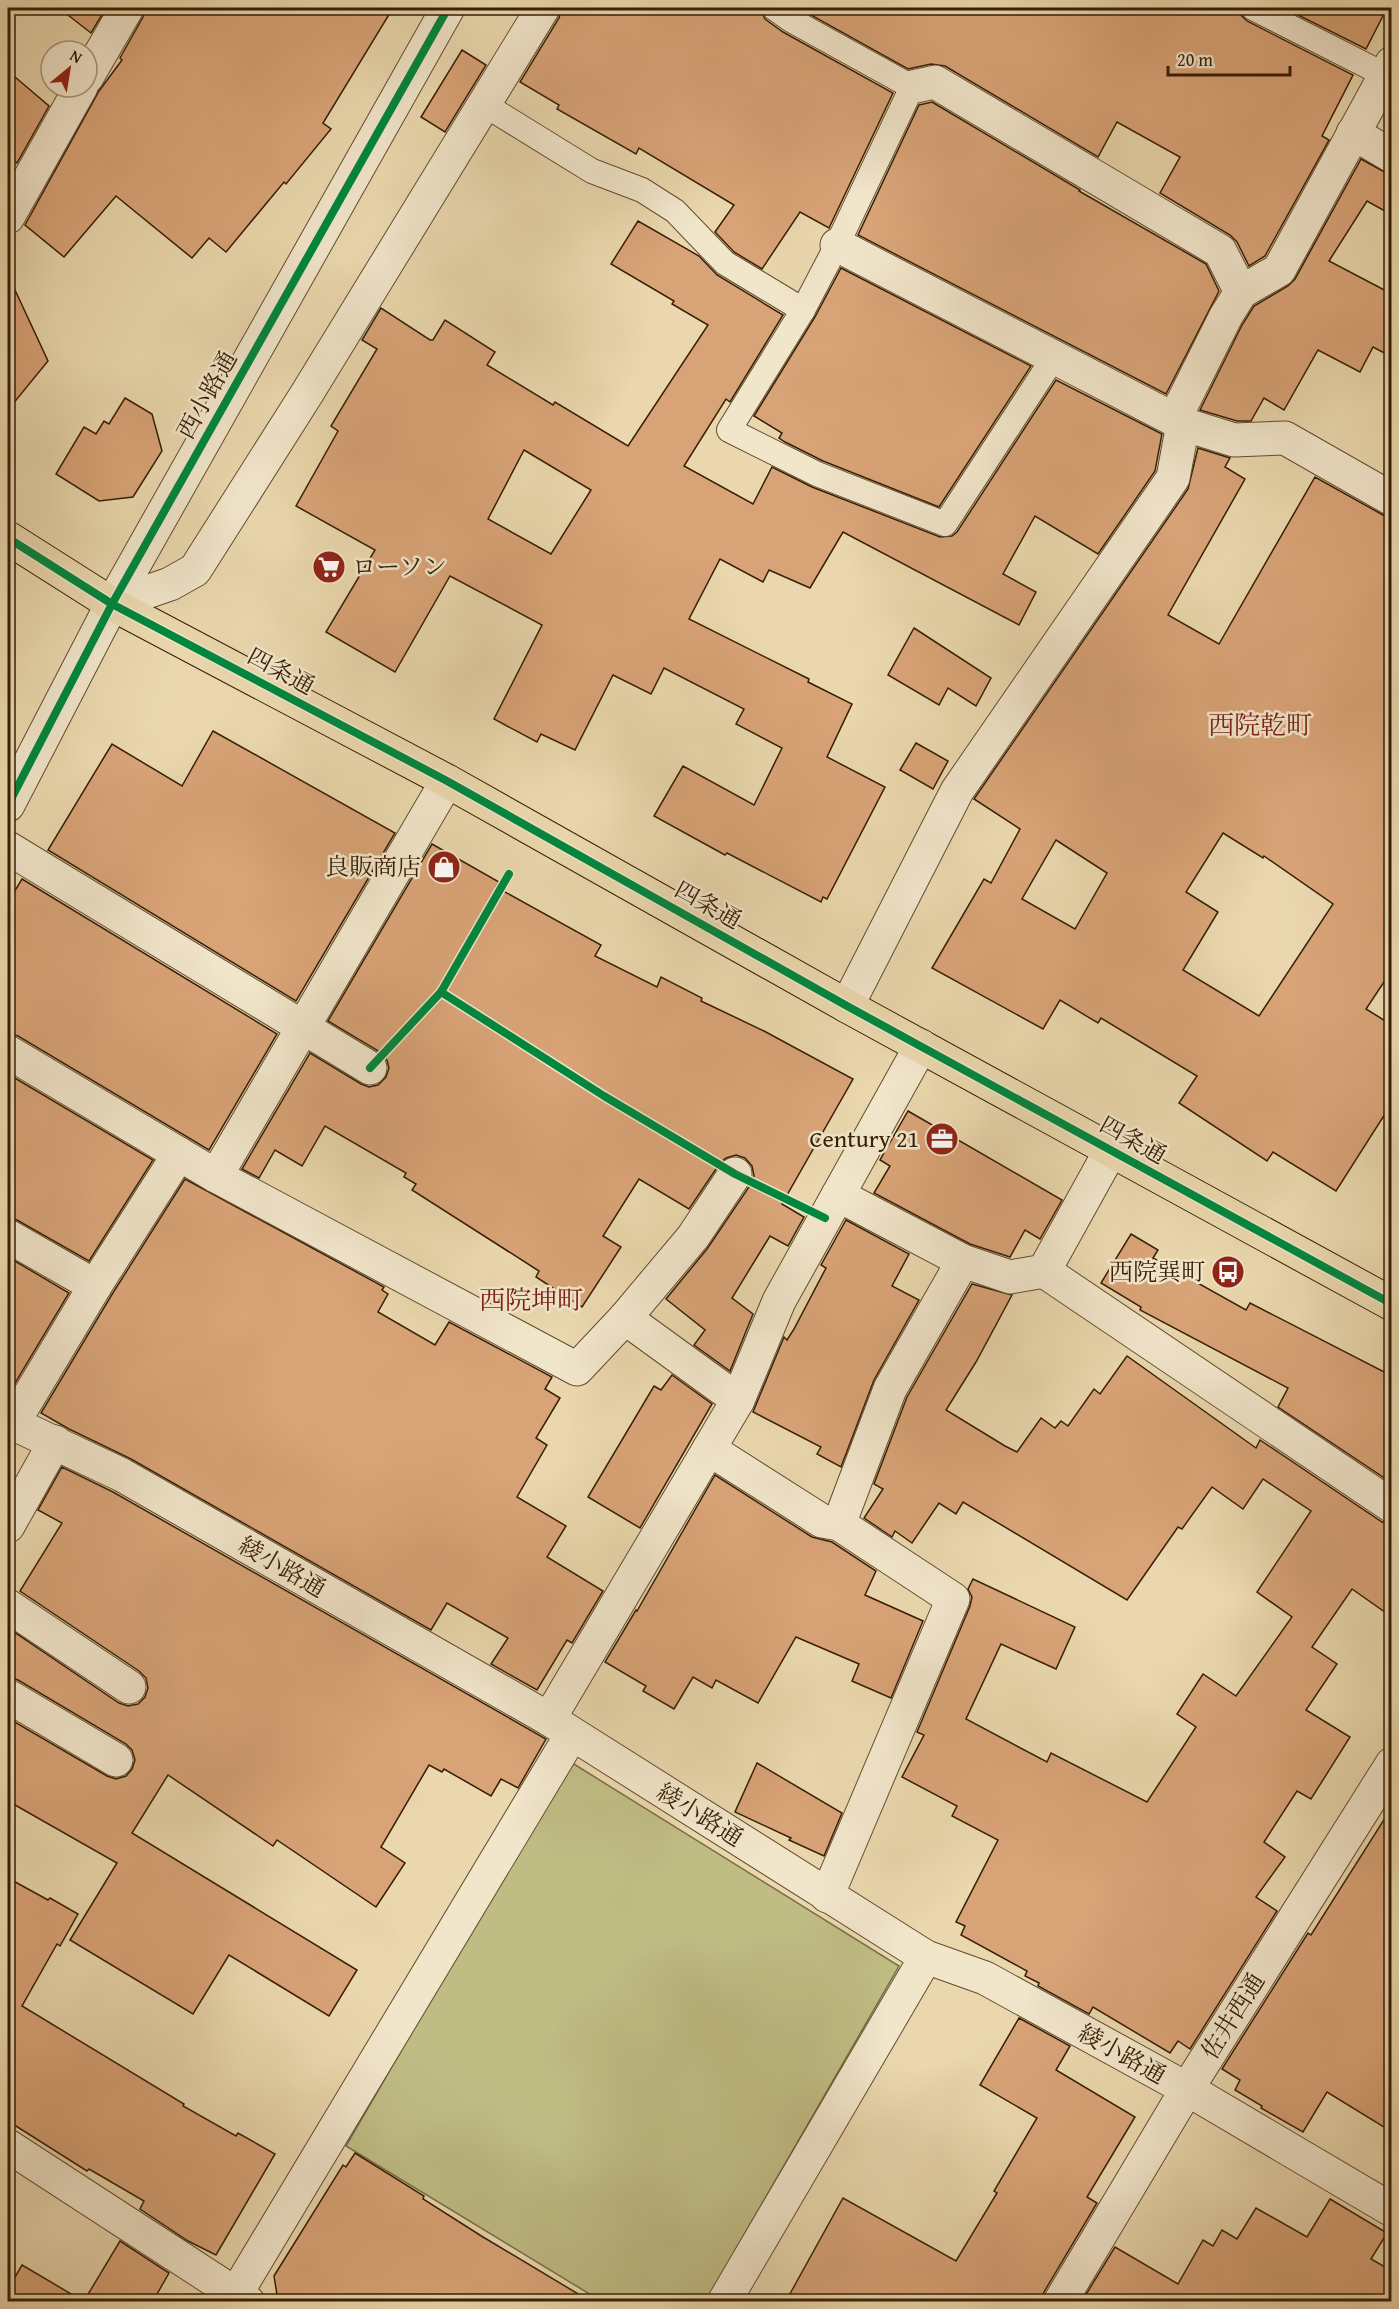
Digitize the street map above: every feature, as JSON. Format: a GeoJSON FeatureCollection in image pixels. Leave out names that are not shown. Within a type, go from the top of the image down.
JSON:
{"type":"FeatureCollection","features":[{"type":"Feature","properties":{"kind":"main road","name":"四条通"},"geometry":{"type":"LineString","coordinates":[[8,538],[112,604],[447,781],[847,1006],[1392,1304]]}},
{"type":"Feature","properties":{"kind":"street"},"geometry":{"type":"LineString","coordinates":[[99,56],[127,8]]}},
{"type":"Feature","properties":{"kind":"street","name":"西小路通"},"geometry":{"type":"LineString","coordinates":[[8,805],[112,604],[448,8]]}},
{"type":"Feature","properties":{"kind":"street"},"geometry":{"type":"LineString","coordinates":[[112,604],[170,584],[195,570],[543,8]]}},
{"type":"Feature","properties":{"kind":"street"},"geometry":{"type":"LineString","coordinates":[[847,1006],[957,791],[1173,478],[1183,424],[1179,410],[1226,316],[1242,292],[1279,270],[1388,69]]}},
{"type":"Feature","properties":{"kind":"street"},"geometry":{"type":"LineString","coordinates":[[912,87],[935,82],[1220,251],[1242,292]]}},
{"type":"Feature","properties":{"kind":"street"},"geometry":{"type":"LineString","coordinates":[[8,217],[74,99]]}},
{"type":"Feature","properties":{"kind":"street"},"geometry":{"type":"LineString","coordinates":[[1353,133],[1392,156]]}},
{"type":"Feature","properties":{"kind":"street"},"geometry":{"type":"LineString","coordinates":[[837,245],[1183,424],[1234,440],[1285,438],[1392,499]]}},
{"type":"Feature","properties":{"kind":"street"},"geometry":{"type":"LineString","coordinates":[[216,1176],[301,1027],[447,781]]}},
{"type":"Feature","properties":{"kind":"street"},"geometry":{"type":"LineString","coordinates":[[8,848],[370,1068]]}},
{"type":"Feature","properties":{"kind":"street"},"geometry":{"type":"LineString","coordinates":[[8,2146],[238,2299],[560,1727],[709,1449],[738,1400],[779,1301],[921,1046]]}},
{"type":"Feature","properties":{"kind":"street"},"geometry":{"type":"LineString","coordinates":[[8,1052],[216,1176],[577,1369],[625,1318],[693,1237],[735,1174]]}},
{"type":"Feature","properties":{"kind":"street"},"geometry":{"type":"LineString","coordinates":[[1044,1271],[1111,1150]]}},
{"type":"Feature","properties":{"kind":"street"},"geometry":{"type":"LineString","coordinates":[[10,1422],[179,1154]]}},
{"type":"Feature","properties":{"kind":"street"},"geometry":{"type":"LineString","coordinates":[[838,1195],[963,1261],[1010,1277],[1044,1271],[1392,1506]]}},
{"type":"Feature","properties":{"kind":"street"},"geometry":{"type":"LineString","coordinates":[[8,1236],[95,1286]]}},
{"type":"Feature","properties":{"kind":"street"},"geometry":{"type":"LineString","coordinates":[[839,1524],[890,1389],[963,1261]]}},
{"type":"Feature","properties":{"kind":"street"},"geometry":{"type":"LineString","coordinates":[[625,1318],[738,1400]]}},
{"type":"Feature","properties":{"kind":"street","name":"綾小路通"},"geometry":{"type":"LineString","coordinates":[[10,1422],[122,1475],[560,1727],[926,1957],[985,1978],[1388,2200]]}},
{"type":"Feature","properties":{"kind":"street"},"geometry":{"type":"LineString","coordinates":[[8,1526],[55,1442]]}},
{"type":"Feature","properties":{"kind":"street"},"geometry":{"type":"LineString","coordinates":[[709,1449],[822,1521],[839,1524],[952,1599],[827,1896]]}},
{"type":"Feature","properties":{"kind":"street"},"geometry":{"type":"LineString","coordinates":[[8,1606],[129,1687]]}},
{"type":"Feature","properties":{"kind":"street"},"geometry":{"type":"LineString","coordinates":[[8,1696],[116,1760]]}},
{"type":"Feature","properties":{"kind":"street","name":"佐井西通"},"geometry":{"type":"LineString","coordinates":[[1060,2301],[1186,2089],[1392,1764]]}},
{"type":"Feature","properties":{"kind":"street"},"geometry":{"type":"LineString","coordinates":[[724,2301],[926,1957]]}},
{"type":"Feature","properties":{"kind":"lane"},"geometry":{"type":"LineString","coordinates":[[774,8],[791,20],[912,87],[837,245],[803,310],[729,430],[817,474],[945,524],[1054,357]]}},
{"type":"Feature","properties":{"kind":"lane"},"geometry":{"type":"LineString","coordinates":[[1253,8],[1388,69]]}},
{"type":"Feature","properties":{"kind":"lane"},"geometry":{"type":"LineString","coordinates":[[484,105],[591,171],[642,190],[675,211],[725,263],[803,310]]}},
{"type":"Feature","properties":{"kind":"shaded area"},"geometry":{"type":"Polygon","coordinates":[[[569,1761],[899,1966],[706,2301],[601,2301],[346,2146],[569,1761]]]}},
{"type":"Feature","properties":{"kind":"building"},"geometry":{"type":"Polygon","coordinates":[[[59,8],[106,8],[91,33],[59,8]]]}},
{"type":"Feature","properties":{"kind":"building"},"geometry":{"type":"Polygon","coordinates":[[[146,8],[393,8],[323,123],[331,129],[226,252],[209,238],[192,258],[116,196],[64,257],[25,225],[95,99],[99,99],[99,91],[122,60],[120,58],[146,8]]]}},
{"type":"Feature","properties":{"kind":"building"},"geometry":{"type":"Polygon","coordinates":[[[562,8],[760,8],[765,19],[783,32],[893,93],[829,228],[800,212],[762,269],[734,252],[715,232],[734,205],[639,148],[636,154],[557,109],[559,105],[520,82],[559,18],[562,8]]]}},
{"type":"Feature","properties":{"kind":"building"},"geometry":{"type":"Polygon","coordinates":[[[812,8],[1239,8],[1241,15],[1247,21],[1353,75],[1322,136],[1329,140],[1265,256],[1249,266],[1237,242],[1230,235],[1160,193],[1180,157],[1117,122],[1098,157],[945,66],[931,64],[908,69],[809,14],[812,8]]]}},
{"type":"Feature","properties":{"kind":"building"},"geometry":{"type":"Polygon","coordinates":[[[1284,8],[1387,8],[1366,49],[1284,8]]]}},
{"type":"Feature","properties":{"kind":"building"},"geometry":{"type":"Polygon","coordinates":[[[462,50],[486,65],[445,132],[421,117],[462,50]]]}},
{"type":"Feature","properties":{"kind":"building"},"geometry":{"type":"Polygon","coordinates":[[[8,71],[49,106],[17,163],[8,155],[8,71]]]}},
{"type":"Feature","properties":{"kind":"building"},"geometry":{"type":"Polygon","coordinates":[[[932,102],[1206,264],[1219,291],[1166,394],[858,235],[919,105],[932,102]]]}},
{"type":"Feature","properties":{"kind":"building"},"geometry":{"type":"Polygon","coordinates":[[[1361,159],[1392,176],[1392,215],[1367,201],[1329,261],[1392,294],[1392,357],[1373,347],[1360,372],[1318,350],[1284,410],[1264,398],[1251,421],[1237,421],[1200,410],[1242,325],[1254,306],[1288,286],[1295,279],[1361,159]]]}},
{"type":"Feature","properties":{"kind":"building"},"geometry":{"type":"Polygon","coordinates":[[[638,221],[699,256],[717,275],[783,315],[730,402],[726,399],[684,466],[753,504],[772,467],[812,487],[940,537],[952,536],[957,532],[1056,380],[1162,434],[1155,471],[1098,554],[1035,516],[1003,574],[1036,592],[1019,625],[843,532],[810,588],[769,570],[763,582],[720,559],[689,619],[809,679],[808,682],[852,704],[827,757],[885,787],[827,899],[823,897],[821,902],[727,853],[725,855],[654,816],[683,766],[754,805],[782,748],[736,724],[744,709],[664,668],[651,694],[613,675],[575,750],[541,734],[537,742],[494,719],[542,625],[450,576],[395,672],[326,632],[375,550],[296,506],[338,431],[331,426],[377,349],[362,340],[381,308],[430,340],[433,340],[445,320],[495,352],[487,365],[553,405],[555,402],[628,446],[708,325],[672,304],[674,301],[611,264],[638,221]],[[524,450],[488,519],[551,554],[591,490],[524,450]]]}},
{"type":"Feature","properties":{"kind":"building"},"geometry":{"type":"Polygon","coordinates":[[[841,268],[1031,366],[939,507],[823,461],[785,442],[779,438],[782,433],[754,416],[815,317],[841,268]]]}},
{"type":"Feature","properties":{"kind":"building"},"geometry":{"type":"Polygon","coordinates":[[[8,275],[48,361],[8,410],[8,275]]]}},
{"type":"Feature","properties":{"kind":"building"},"geometry":{"type":"Polygon","coordinates":[[[125,398],[152,414],[162,451],[133,497],[99,501],[56,474],[84,427],[96,434],[104,421],[109,424],[125,398]]]}},
{"type":"Feature","properties":{"kind":"building"},"geometry":{"type":"Polygon","coordinates":[[[1198,448],[1230,458],[1225,467],[1245,479],[1168,615],[1219,644],[1315,477],[1392,518],[1392,970],[1366,1009],[1392,1025],[1392,1103],[1336,1191],[1273,1152],[1267,1161],[1179,1103],[1197,1076],[1101,1018],[1098,1023],[1060,1000],[1043,1029],[932,968],[984,879],[991,883],[1020,829],[974,799],[1188,489],[1198,448]],[[1223,833],[1186,892],[1218,912],[1183,970],[1259,1016],[1333,904],[1264,856],[1263,858],[1223,833]],[[1056,840],[1022,899],[1075,929],[1107,873],[1056,840]]]}},
{"type":"Feature","properties":{"kind":"building"},"geometry":{"type":"Polygon","coordinates":[[[914,628],[991,678],[976,706],[948,688],[939,705],[888,675],[914,628]]]}},
{"type":"Feature","properties":{"kind":"building"},"geometry":{"type":"Polygon","coordinates":[[[213,731],[395,833],[296,1001],[48,850],[112,744],[182,786],[213,731]]]}},
{"type":"Feature","properties":{"kind":"building"},"geometry":{"type":"Polygon","coordinates":[[[916,743],[948,761],[933,789],[900,770],[916,743]]]}},
{"type":"Feature","properties":{"kind":"building"},"geometry":{"type":"Polygon","coordinates":[[[432,844],[499,882],[496,887],[601,945],[595,956],[657,987],[661,977],[702,998],[701,1001],[764,1031],[853,1079],[782,1204],[804,1217],[788,1246],[770,1236],[732,1298],[753,1314],[730,1371],[694,1345],[705,1330],[666,1299],[707,1249],[751,1184],[754,1176],[752,1166],[745,1158],[736,1155],[720,1163],[689,1209],[639,1179],[603,1236],[621,1247],[582,1307],[536,1277],[539,1271],[412,1190],[416,1184],[404,1177],[406,1173],[325,1126],[302,1166],[275,1150],[259,1178],[242,1169],[310,1053],[369,1087],[378,1085],[386,1077],[389,1068],[387,1060],[380,1052],[328,1021],[432,844]]]}},
{"type":"Feature","properties":{"kind":"building"},"geometry":{"type":"Polygon","coordinates":[[[22,879],[277,1034],[209,1150],[18,1036],[8,1033],[8,902],[22,879]]]}},
{"type":"Feature","properties":{"kind":"building"},"geometry":{"type":"Polygon","coordinates":[[[8,1074],[153,1160],[89,1261],[8,1217],[8,1074]]]}},
{"type":"Feature","properties":{"kind":"building"},"geometry":{"type":"Polygon","coordinates":[[[908,1111],[1062,1200],[1040,1239],[1025,1230],[1010,1257],[970,1244],[874,1193],[890,1166],[880,1160],[908,1111]]]}},
{"type":"Feature","properties":{"kind":"building"},"geometry":{"type":"Polygon","coordinates":[[[185,1179],[384,1287],[382,1290],[388,1294],[378,1312],[435,1345],[449,1322],[552,1377],[545,1389],[560,1398],[536,1438],[547,1445],[517,1497],[566,1526],[547,1557],[603,1591],[572,1643],[567,1640],[537,1690],[491,1664],[508,1638],[447,1603],[431,1630],[131,1459],[41,1413],[185,1179]]]}},
{"type":"Feature","properties":{"kind":"building"},"geometry":{"type":"Polygon","coordinates":[[[846,1220],[909,1254],[892,1286],[919,1300],[874,1380],[841,1467],[817,1454],[821,1447],[753,1412],[784,1337],[787,1340],[794,1329],[826,1268],[821,1265],[846,1220]]]}},
{"type":"Feature","properties":{"kind":"building"},"geometry":{"type":"Polygon","coordinates":[[[1131,1234],[1158,1250],[1153,1258],[1246,1310],[1250,1303],[1392,1376],[1392,1483],[1278,1407],[1288,1388],[1140,1310],[1141,1307],[1101,1283],[1131,1234]]]}},
{"type":"Feature","properties":{"kind":"building"},"geometry":{"type":"Polygon","coordinates":[[[8,1257],[69,1293],[11,1390],[8,1388],[8,1257]]]}},
{"type":"Feature","properties":{"kind":"building"},"geometry":{"type":"Polygon","coordinates":[[[972,1284],[1012,1295],[976,1362],[946,1410],[1005,1446],[1017,1452],[1041,1418],[1055,1428],[1061,1421],[1068,1426],[1094,1389],[1100,1394],[1127,1356],[1256,1448],[1260,1440],[1382,1522],[1392,1525],[1392,1617],[1352,1589],[1312,1647],[1337,1664],[1306,1710],[1350,1737],[1311,1799],[1297,1791],[1264,1842],[1285,1857],[1256,1897],[1277,1911],[1190,2049],[1178,2041],[1170,2053],[1093,2007],[1089,2014],[1038,1986],[1039,1983],[1025,1976],[1027,1971],[961,1935],[965,1926],[956,1922],[998,1840],[952,1816],[957,1806],[902,1777],[924,1735],[917,1732],[970,1606],[972,1597],[968,1589],[973,1579],[1075,1627],[1056,1669],[1001,1644],[966,1719],[1047,1762],[1051,1753],[1147,1802],[1196,1727],[1177,1714],[1203,1674],[1236,1696],[1292,1617],[1257,1592],[1311,1511],[1263,1479],[1243,1509],[1212,1487],[1182,1529],[1178,1527],[1127,1600],[963,1502],[956,1514],[939,1503],[912,1543],[895,1531],[892,1537],[864,1518],[883,1489],[874,1484],[907,1397],[972,1284]]]}},
{"type":"Feature","properties":{"kind":"building"},"geometry":{"type":"Polygon","coordinates":[[[672,1375],[712,1404],[640,1528],[588,1497],[654,1386],[661,1390],[672,1375]]]}},
{"type":"Feature","properties":{"kind":"building"},"geometry":{"type":"Polygon","coordinates":[[[62,1467],[113,1492],[546,1739],[518,1788],[501,1779],[491,1796],[444,1769],[442,1772],[429,1765],[381,1847],[405,1863],[376,1907],[277,1840],[273,1846],[168,1775],[132,1833],[357,1970],[329,2016],[229,1955],[193,2014],[70,1940],[117,1863],[8,1801],[8,1718],[107,1776],[116,1779],[126,1776],[135,1760],[132,1750],[126,1744],[18,1680],[8,1677],[8,1628],[119,1703],[128,1706],[138,1704],[145,1697],[148,1688],[146,1678],[139,1671],[20,1591],[62,1523],[38,1510],[62,1467]]]}},
{"type":"Feature","properties":{"kind":"building"},"geometry":{"type":"Polygon","coordinates":[[[715,1475],[812,1537],[832,1542],[876,1571],[865,1595],[923,1621],[891,1698],[852,1681],[859,1664],[796,1637],[758,1703],[716,1680],[712,1688],[693,1677],[674,1709],[643,1691],[646,1686],[605,1662],[715,1475]]]}},
{"type":"Feature","properties":{"kind":"building"},"geometry":{"type":"Polygon","coordinates":[[[757,1763],[842,1813],[824,1856],[735,1812],[757,1763]]]}},
{"type":"Feature","properties":{"kind":"building"},"geometry":{"type":"Polygon","coordinates":[[[1392,1807],[1392,2132],[1327,2092],[1303,2132],[1235,2090],[1240,2080],[1222,2069],[1308,1933],[1311,1935],[1392,1807]]]}},
{"type":"Feature","properties":{"kind":"building"},"geometry":{"type":"Polygon","coordinates":[[[8,1878],[78,1914],[60,1946],[57,1944],[22,2006],[184,2104],[183,2106],[236,2136],[238,2133],[275,2154],[216,2255],[188,2241],[140,2209],[144,2201],[89,2169],[87,2171],[8,2121],[8,1878]]]}},
{"type":"Feature","properties":{"kind":"building"},"geometry":{"type":"Polygon","coordinates":[[[1019,2018],[1070,2046],[1056,2070],[1135,2117],[1087,2197],[1097,2203],[1044,2292],[1041,2301],[786,2301],[843,2198],[956,2261],[997,2193],[994,2191],[1037,2118],[980,2085],[1019,2018]]]}},
{"type":"Feature","properties":{"kind":"building"},"geometry":{"type":"Polygon","coordinates":[[[355,2153],[424,2196],[423,2199],[483,2237],[590,2301],[278,2301],[274,2276],[343,2165],[346,2167],[355,2153]]]}},
{"type":"Feature","properties":{"kind":"building"},"geometry":{"type":"Polygon","coordinates":[[[1330,2199],[1387,2233],[1371,2259],[1392,2271],[1392,2301],[1082,2301],[1115,2247],[1178,2284],[1203,2240],[1213,2246],[1222,2230],[1237,2239],[1256,2208],[1307,2237],[1330,2199]]]}},
{"type":"Feature","properties":{"kind":"building"},"geometry":{"type":"Polygon","coordinates":[[[120,2241],[169,2273],[153,2301],[84,2301],[120,2241]]]}},
{"type":"Feature","properties":{"kind":"building"},"geometry":{"type":"Polygon","coordinates":[[[22,2265],[83,2301],[8,2301],[8,2289],[22,2265]]]}},
{"type":"Feature","properties":{"kind":"cycle path"},"geometry":{"type":"LineString","coordinates":[[8,805],[112,604],[448,8]]}},
{"type":"Feature","properties":{"kind":"cycle path"},"geometry":{"type":"LineString","coordinates":[[8,538],[112,604],[447,781],[847,1006],[1392,1304]]}},
{"type":"Feature","properties":{"kind":"cycle path"},"geometry":{"type":"LineString","coordinates":[[370,1068],[441,992],[509,874]]}},
{"type":"Feature","properties":{"kind":"cycle path"},"geometry":{"type":"LineString","coordinates":[[441,992],[604,1096],[735,1174],[825,1218]]}},
{"type":"Feature","properties":{"kind":"place","name":"ローソン"},"geometry":{"type":"Point","coordinates":[329,567]}},
{"type":"Feature","properties":{"kind":"place","name":"良販商店"},"geometry":{"type":"Point","coordinates":[444,867]}},
{"type":"Feature","properties":{"kind":"place","name":"Century 21"},"geometry":{"type":"Point","coordinates":[942,1139]}},
{"type":"Feature","properties":{"kind":"place","name":"西院巽町"},"geometry":{"type":"Point","coordinates":[1228,1272]}},
{"type":"Feature","properties":{"kind":"district","name":"西院乾町"},"geometry":{"type":"Point","coordinates":[1260,725]}},
{"type":"Feature","properties":{"kind":"district","name":"西院坤町"},"geometry":{"type":"Point","coordinates":[531,1300]}}]}
